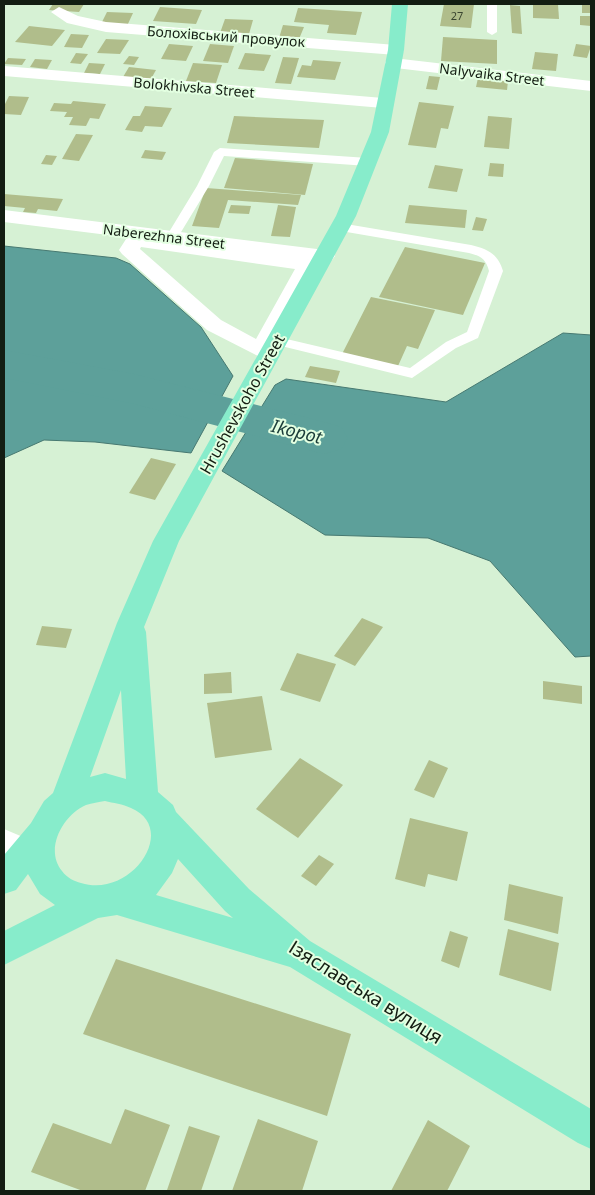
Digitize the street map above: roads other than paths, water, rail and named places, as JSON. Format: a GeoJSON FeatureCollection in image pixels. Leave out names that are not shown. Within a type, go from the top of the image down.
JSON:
{"type":"FeatureCollection","features":[{"type":"Feature","properties":{"kind":"main road","name":"Hrushevskoho Street"},"geometry":{"type":"LineString","coordinates":[[66,801],[131,623],[166,541],[325,256],[340,227],[368,162],[380,132],[383,103],[394,56],[400,4]]}},
{"type":"Feature","properties":{"kind":"main road"},"geometry":{"type":"LineString","coordinates":[[4,949],[106,901],[137,890],[157,870],[164,859],[168,840],[165,822],[156,807],[143,795],[131,623]]}},
{"type":"Feature","properties":{"kind":"main road","name":"Hrushevskoho Street"},"geometry":{"type":"LineString","coordinates":[[4,879],[23,844],[66,801],[85,791],[105,787],[125,788],[143,795]]}},
{"type":"Feature","properties":{"kind":"main road","name":"Ізяславська вулиця"},"geometry":{"type":"LineString","coordinates":[[165,822],[237,900],[298,953],[591,1130]]}},
{"type":"Feature","properties":{"kind":"main road","name":"Hrushevskoho Street"},"geometry":{"type":"LineString","coordinates":[[23,844],[38,853],[43,872],[55,888],[73,899],[106,901],[298,953]]}},
{"type":"Feature","properties":{"kind":"street","name":"Болохівський провулок"},"geometry":{"type":"LineString","coordinates":[[59,12],[73,20],[106,27],[394,56]]}},
{"type":"Feature","properties":{"kind":"street","name":"Nalyvaika Street"},"geometry":{"type":"LineString","coordinates":[[394,56],[591,86]]}},
{"type":"Feature","properties":{"kind":"street","name":"Bolokhivska Street"},"geometry":{"type":"LineString","coordinates":[[4,71],[383,103]]}},
{"type":"Feature","properties":{"kind":"street","name":"Naberezhna Street"},"geometry":{"type":"LineString","coordinates":[[4,216],[325,256]]}},
{"type":"Feature","properties":{"kind":"street"},"geometry":{"type":"LineString","coordinates":[[135,240],[307,265],[260,350],[214,325],[129,250],[135,240]]}},
{"type":"Feature","properties":{"kind":"lane"},"geometry":{"type":"LineString","coordinates":[[492,4],[492,32]]}},
{"type":"Feature","properties":{"kind":"lane"},"geometry":{"type":"LineString","coordinates":[[172,237],[203,186],[220,152],[368,162]]}},
{"type":"Feature","properties":{"kind":"lane"},"geometry":{"type":"LineString","coordinates":[[275,346],[412,373],[452,345],[473,335],[496,271],[493,260],[484,253],[471,249],[340,227]]}},
{"type":"Feature","properties":{"kind":"water"},"geometry":{"type":"Polygon","coordinates":[[[4,246],[116,258],[130,264],[201,327],[233,376],[191,453],[95,442],[44,440],[4,458],[4,246]]]}},
{"type":"Feature","properties":{"kind":"water"},"geometry":{"type":"Polygon","coordinates":[[[563,333],[591,335],[591,656],[575,657],[490,561],[428,538],[325,535],[222,471],[275,385],[286,379],[446,402],[563,333]]]}},
{"type":"Feature","properties":{"kind":"waterway","name":"Ikopot"},"geometry":{"type":"LineString","coordinates":[[4,364],[134,389],[324,438]]}}]}
